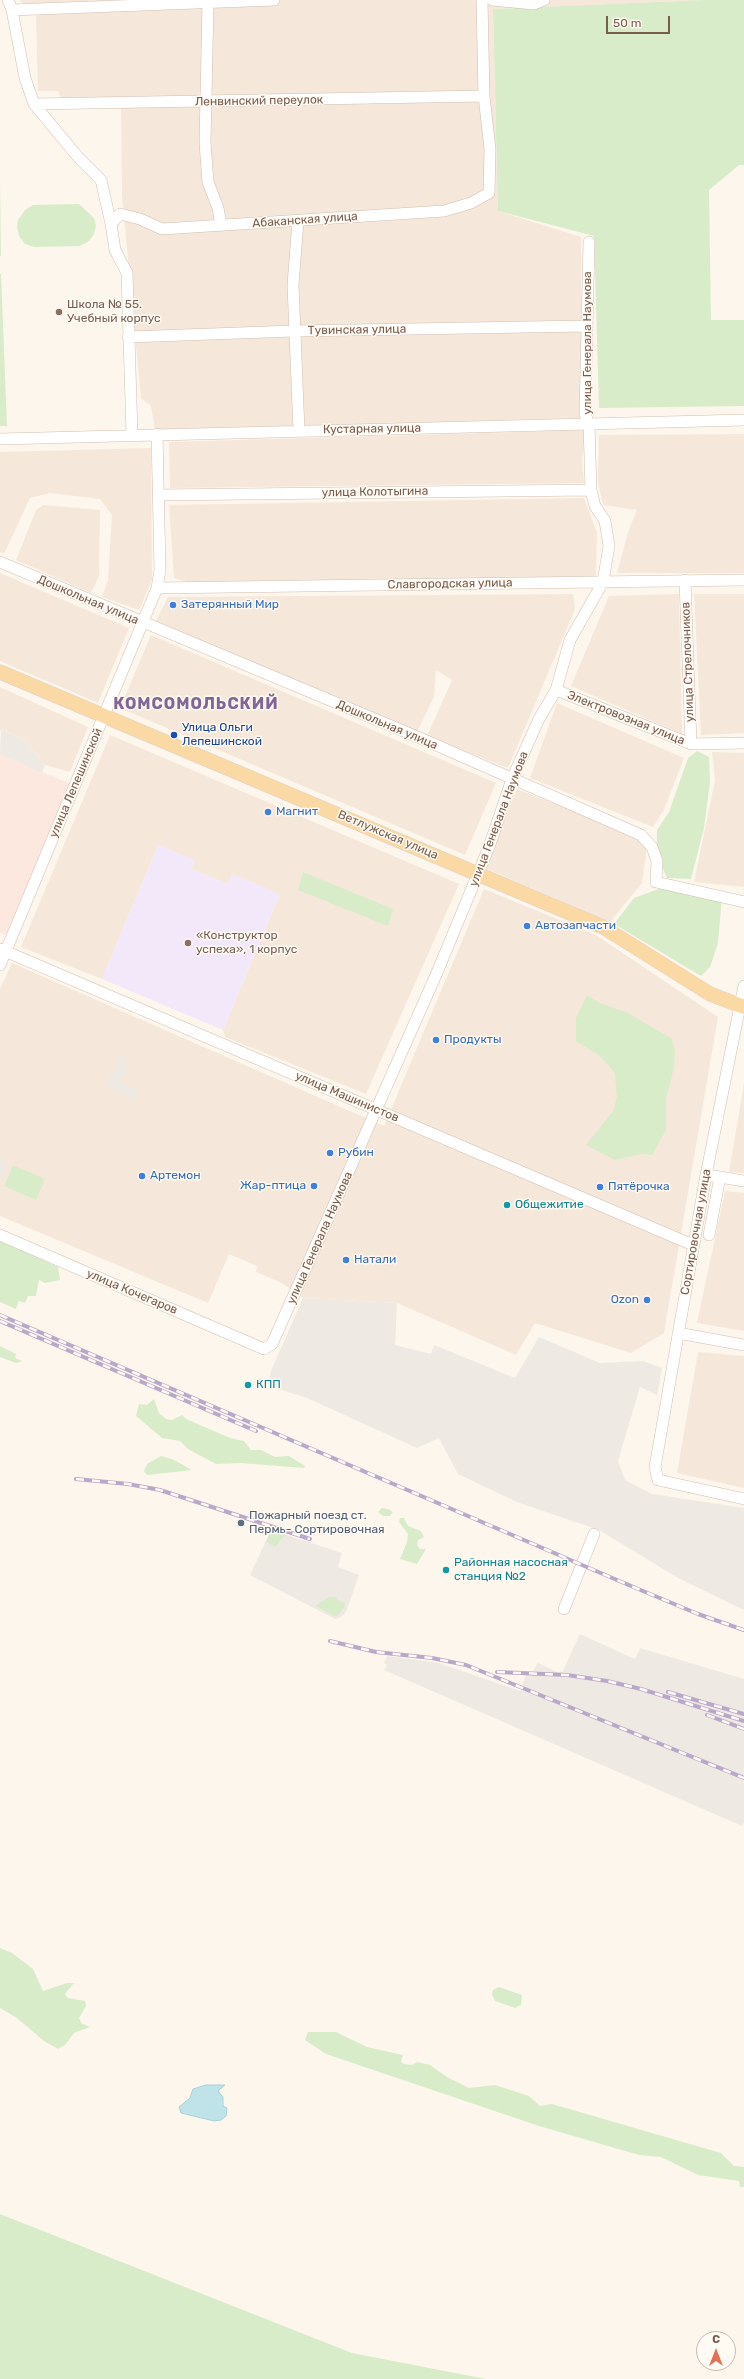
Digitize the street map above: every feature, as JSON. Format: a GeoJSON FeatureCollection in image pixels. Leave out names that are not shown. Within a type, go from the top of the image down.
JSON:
{"type":"FeatureCollection","features":[{"type":"Feature","properties":{"kind":"main road","name":"Ветлужская улица"},"geometry":{"type":"LineString","coordinates":[[0,672],[603,926],[710,994],[742,1007]]}},
{"type":"Feature","properties":{"kind":"street"},"geometry":{"type":"LineString","coordinates":[[132,434],[132,383],[128,337],[127,273],[115,250],[101,180],[78,157],[34,104],[24,72],[10,5],[208,3],[274,0]]}},
{"type":"Feature","properties":{"kind":"street"},"geometry":{"type":"LineString","coordinates":[[482,0],[484,96]]}},
{"type":"Feature","properties":{"kind":"street"},"geometry":{"type":"LineString","coordinates":[[492,0],[534,4],[544,0]]}},
{"type":"Feature","properties":{"kind":"street"},"geometry":{"type":"LineString","coordinates":[[208,3],[205,143],[208,182],[218,208],[221,225]]}},
{"type":"Feature","properties":{"kind":"street","name":"Ленвинский переулок"},"geometry":{"type":"LineString","coordinates":[[34,104],[484,96]]}},
{"type":"Feature","properties":{"kind":"street","name":"Абаканская улица"},"geometry":{"type":"LineString","coordinates":[[111,224],[120,214],[140,219],[162,229],[444,211],[471,203],[489,193],[490,149],[484,96]]}},
{"type":"Feature","properties":{"kind":"street"},"geometry":{"type":"LineString","coordinates":[[298,221],[293,286],[299,431]]}},
{"type":"Feature","properties":{"kind":"street","name":"улица Генерала Наумова"},"geometry":{"type":"LineString","coordinates":[[264,1349],[272,1344],[377,1109],[478,873],[512,779],[539,719],[556,690],[570,640],[603,582],[610,546],[606,521],[595,506],[591,490],[588,424],[585,414],[588,242]]}},
{"type":"Feature","properties":{"kind":"street","name":"Тувинская улица"},"geometry":{"type":"LineString","coordinates":[[128,337],[294,331],[586,326]]}},
{"type":"Feature","properties":{"kind":"street","name":"Кустарная улица"},"geometry":{"type":"LineString","coordinates":[[0,439],[132,434],[744,420]]}},
{"type":"Feature","properties":{"kind":"street","name":"улица Лепешинской"},"geometry":{"type":"LineString","coordinates":[[0,965],[3,950],[104,717],[157,588],[160,570],[158,434]]}},
{"type":"Feature","properties":{"kind":"street","name":"улица Колотыгина"},"geometry":{"type":"LineString","coordinates":[[159,495],[591,490]]}},
{"type":"Feature","properties":{"kind":"street","name":"Дошкольная улица"},"geometry":{"type":"LineString","coordinates":[[0,562],[143,624],[420,738],[641,835],[652,847],[657,861],[656,882],[744,902]]}},
{"type":"Feature","properties":{"kind":"street","name":"улица Стрелочников"},"geometry":{"type":"LineString","coordinates":[[685,580],[690,744]]}},
{"type":"Feature","properties":{"kind":"street","name":"Славгородская улица"},"geometry":{"type":"LineString","coordinates":[[157,588],[744,580]]}},
{"type":"Feature","properties":{"kind":"street","name":"Электровозная улица"},"geometry":{"type":"LineString","coordinates":[[556,690],[690,744],[744,744]]}},
{"type":"Feature","properties":{"kind":"street","name":"улица Машинистов"},"geometry":{"type":"LineString","coordinates":[[3,950],[693,1245]]}},
{"type":"Feature","properties":{"kind":"street","name":"Сортировочная улица"},"geometry":{"type":"LineString","coordinates":[[744,986],[742,1007],[706,1175],[693,1245],[655,1467],[658,1480],[744,1499]]}},
{"type":"Feature","properties":{"kind":"street"},"geometry":{"type":"LineString","coordinates":[[706,1175],[744,1181]]}},
{"type":"Feature","properties":{"kind":"street"},"geometry":{"type":"LineString","coordinates":[[709,1235],[720,1177]]}},
{"type":"Feature","properties":{"kind":"street","name":"улица Кочегаров"},"geometry":{"type":"LineString","coordinates":[[0,1235],[264,1349]]}},
{"type":"Feature","properties":{"kind":"street"},"geometry":{"type":"LineString","coordinates":[[678,1333],[744,1345]]}},
{"type":"Feature","properties":{"kind":"street"},"geometry":{"type":"LineString","coordinates":[[564,1609],[594,1534]]}},
{"type":"Feature","properties":{"kind":"shaded area"},"geometry":{"type":"Polygon","coordinates":[[[19,0],[703,0],[493,9],[498,211],[581,237],[582,418],[155,430],[151,406],[141,398],[122,195],[121,109],[115,98],[61,98],[58,91],[38,91],[36,15],[19,0]]]}},
{"type":"Feature","properties":{"kind":"shaded area"},"geometry":{"type":"Polygon","coordinates":[[[585,430],[582,463],[584,483],[170,488],[169,442],[585,430]]]}},
{"type":"Feature","properties":{"kind":"shaded area"},"geometry":{"type":"Polygon","coordinates":[[[744,434],[744,573],[617,573],[629,529],[637,510],[603,505],[598,482],[599,435],[744,434]]]}},
{"type":"Feature","properties":{"kind":"shaded area"},"geometry":{"type":"Polygon","coordinates":[[[151,448],[152,580],[139,610],[102,597],[108,580],[112,515],[100,499],[50,493],[30,498],[4,554],[0,552],[0,452],[151,448]]]}},
{"type":"Feature","properties":{"kind":"shaded area"},"geometry":{"type":"Polygon","coordinates":[[[584,498],[597,533],[596,579],[195,584],[174,578],[169,505],[584,498]]]}},
{"type":"Feature","properties":{"kind":"shaded area"},"geometry":{"type":"Polygon","coordinates":[[[43,505],[100,510],[99,576],[91,593],[16,560],[36,510],[43,505]]]}},
{"type":"Feature","properties":{"kind":"shaded area"},"geometry":{"type":"Polygon","coordinates":[[[0,573],[129,628],[98,703],[0,661],[0,573]]]}},
{"type":"Feature","properties":{"kind":"shaded area"},"geometry":{"type":"Polygon","coordinates":[[[573,594],[575,609],[508,768],[427,736],[452,680],[436,670],[434,697],[417,732],[156,621],[168,597],[573,594]]]}},
{"type":"Feature","properties":{"kind":"shaded area"},"geometry":{"type":"Polygon","coordinates":[[[679,594],[682,734],[571,686],[609,596],[679,594]]]}},
{"type":"Feature","properties":{"kind":"shaded area"},"geometry":{"type":"Polygon","coordinates":[[[694,594],[744,594],[744,733],[701,735],[694,594]]]}},
{"type":"Feature","properties":{"kind":"shaded area"},"geometry":{"type":"Polygon","coordinates":[[[151,635],[496,783],[465,855],[120,708],[151,635]]]}},
{"type":"Feature","properties":{"kind":"shaded area"},"geometry":{"type":"Polygon","coordinates":[[[0,687],[88,727],[70,772],[45,765],[25,740],[2,729],[0,731],[0,687]]]}},
{"type":"Feature","properties":{"kind":"shaded area"},"geometry":{"type":"Polygon","coordinates":[[[557,703],[684,758],[664,810],[653,827],[530,778],[557,703]]]}},
{"type":"Feature","properties":{"kind":"shaded area"},"geometry":{"type":"Polygon","coordinates":[[[1,729],[25,740],[45,765],[42,773],[0,754],[1,729]]]}},
{"type":"Feature","properties":{"kind":"shaded area"},"geometry":{"type":"Polygon","coordinates":[[[110,735],[459,884],[366,1094],[225,1037],[223,1030],[280,894],[232,874],[228,884],[191,869],[195,861],[158,845],[102,979],[21,947],[110,735]]]}},
{"type":"Feature","properties":{"kind":"shaded area"},"geometry":{"type":"Polygon","coordinates":[[[712,752],[744,753],[744,887],[694,882],[715,780],[712,752]]]}},
{"type":"Feature","properties":{"kind":"shaded area"},"geometry":{"type":"Polygon","coordinates":[[[0,754],[71,784],[8,936],[0,933],[0,754]]]}},
{"type":"Feature","properties":{"kind":"shaded area"},"geometry":{"type":"Polygon","coordinates":[[[517,789],[648,840],[642,883],[610,922],[485,868],[517,789]]]}},
{"type":"Feature","properties":{"kind":"shaded area","name":"«Конструктор успеха», 1 корпус"},"geometry":{"type":"Polygon","coordinates":[[[158,845],[195,860],[191,869],[228,884],[232,874],[280,894],[223,1030],[102,979],[158,845]]]}},
{"type":"Feature","properties":{"kind":"shaded area"},"geometry":{"type":"Polygon","coordinates":[[[484,889],[596,935],[718,1017],[664,1333],[631,1353],[535,1323],[516,1355],[397,1303],[303,1298],[282,1283],[256,1272],[257,1266],[229,1254],[208,1303],[0,1216],[0,989],[12,963],[384,1126],[484,889]]]}},
{"type":"Feature","properties":{"kind":"shaded area"},"geometry":{"type":"Polygon","coordinates":[[[120,1056],[125,1058],[125,1071],[121,1082],[140,1091],[136,1100],[106,1086],[120,1056]]]}},
{"type":"Feature","properties":{"kind":"shaded area"},"geometry":{"type":"Polygon","coordinates":[[[744,1083],[744,1173],[729,1172],[744,1083]]]}},
{"type":"Feature","properties":{"kind":"shaded area"},"geometry":{"type":"Polygon","coordinates":[[[0,1160],[8,1163],[2,1179],[0,1177],[0,1160]]]}},
{"type":"Feature","properties":{"kind":"shaded area"},"geometry":{"type":"Polygon","coordinates":[[[725,1191],[744,1193],[744,1331],[697,1323],[725,1191]]]}},
{"type":"Feature","properties":{"kind":"shaded area"},"geometry":{"type":"Polygon","coordinates":[[[303,1298],[397,1303],[395,1345],[431,1354],[434,1345],[515,1378],[539,1337],[600,1363],[643,1361],[662,1368],[657,1395],[640,1387],[618,1461],[625,1480],[652,1494],[744,1508],[744,1610],[678,1578],[599,1530],[517,1502],[458,1474],[439,1438],[417,1448],[307,1398],[269,1386],[271,1371],[303,1298]]]}},
{"type":"Feature","properties":{"kind":"shaded area"},"geometry":{"type":"Polygon","coordinates":[[[698,1352],[744,1356],[744,1488],[677,1473],[698,1352]]]}},
{"type":"Feature","properties":{"kind":"shaded area"},"geometry":{"type":"Polygon","coordinates":[[[271,1530],[342,1553],[338,1567],[359,1575],[346,1612],[341,1617],[335,1619],[250,1575],[271,1530]]]}},
{"type":"Feature","properties":{"kind":"shaded area"},"geometry":{"type":"Polygon","coordinates":[[[580,1634],[635,1659],[640,1648],[744,1679],[744,1822],[742,1826],[384,1670],[387,1665],[384,1663],[387,1656],[439,1663],[520,1691],[527,1672],[531,1674],[538,1663],[559,1673],[563,1671],[580,1634]]]}},
{"type":"Feature","properties":{"kind":"green space"},"geometry":{"type":"Polygon","coordinates":[[[703,0],[744,0],[744,165],[739,165],[709,190],[711,320],[744,320],[744,406],[599,408],[594,236],[498,211],[493,9],[703,0]]]}},
{"type":"Feature","properties":{"kind":"green space"},"geometry":{"type":"Polygon","coordinates":[[[0,180],[1,256],[0,256],[0,180]]]}},
{"type":"Feature","properties":{"kind":"green space"},"geometry":{"type":"Polygon","coordinates":[[[79,204],[94,218],[96,226],[94,234],[89,241],[80,246],[34,247],[25,244],[19,236],[17,227],[18,220],[25,210],[33,205],[79,204]]]}},
{"type":"Feature","properties":{"kind":"green space"},"geometry":{"type":"Polygon","coordinates":[[[1,274],[7,426],[0,426],[1,274]]]}},
{"type":"Feature","properties":{"kind":"green space"},"geometry":{"type":"Polygon","coordinates":[[[697,751],[709,757],[710,782],[704,828],[691,879],[667,878],[657,854],[657,830],[669,812],[688,758],[697,751]]]}},
{"type":"Feature","properties":{"kind":"green space"},"geometry":{"type":"Polygon","coordinates":[[[303,872],[393,909],[388,926],[298,890],[303,872]]]}},
{"type":"Feature","properties":{"kind":"green space"},"geometry":{"type":"Polygon","coordinates":[[[667,886],[722,896],[718,943],[710,967],[701,976],[614,924],[634,898],[667,886]]]}},
{"type":"Feature","properties":{"kind":"green space"},"geometry":{"type":"Polygon","coordinates":[[[587,995],[600,1003],[628,1013],[672,1039],[675,1052],[674,1067],[666,1099],[666,1130],[652,1155],[642,1154],[615,1160],[586,1145],[613,1111],[617,1097],[615,1074],[610,1067],[600,1056],[576,1041],[576,1018],[587,995]]]}},
{"type":"Feature","properties":{"kind":"green space"},"geometry":{"type":"Polygon","coordinates":[[[13,1165],[45,1179],[36,1200],[4,1186],[13,1165]]]}},
{"type":"Feature","properties":{"kind":"green space"},"geometry":{"type":"Polygon","coordinates":[[[0,1240],[58,1267],[60,1280],[45,1283],[39,1280],[36,1296],[28,1296],[25,1303],[19,1301],[16,1309],[0,1302],[0,1240]]]}},
{"type":"Feature","properties":{"kind":"green space"},"geometry":{"type":"Polygon","coordinates":[[[0,1346],[16,1354],[15,1358],[22,1361],[16,1363],[0,1357],[0,1346]]]}},
{"type":"Feature","properties":{"kind":"green space"},"geometry":{"type":"Polygon","coordinates":[[[154,1399],[159,1413],[166,1419],[172,1420],[182,1415],[186,1419],[230,1438],[244,1441],[251,1450],[261,1450],[275,1457],[289,1456],[305,1466],[304,1468],[240,1463],[216,1464],[188,1449],[180,1441],[162,1438],[136,1416],[139,1404],[147,1405],[154,1399]]]}},
{"type":"Feature","properties":{"kind":"green space"},"geometry":{"type":"Polygon","coordinates":[[[161,1456],[172,1459],[192,1470],[147,1475],[144,1471],[147,1464],[161,1456]]]}},
{"type":"Feature","properties":{"kind":"green space"},"geometry":{"type":"Polygon","coordinates":[[[382,1508],[393,1512],[390,1516],[383,1516],[378,1512],[382,1508]]]}},
{"type":"Feature","properties":{"kind":"green space"},"geometry":{"type":"Polygon","coordinates":[[[400,1518],[404,1518],[408,1526],[421,1531],[424,1537],[418,1540],[417,1545],[420,1549],[426,1549],[417,1564],[400,1559],[407,1542],[408,1534],[399,1522],[400,1518]]]}},
{"type":"Feature","properties":{"kind":"green space"},"geometry":{"type":"Polygon","coordinates":[[[271,1530],[285,1535],[275,1547],[266,1542],[271,1530]]]}},
{"type":"Feature","properties":{"kind":"green space"},"geometry":{"type":"Polygon","coordinates":[[[329,1597],[337,1597],[337,1600],[345,1603],[344,1608],[337,1616],[334,1616],[315,1606],[329,1597]]]}},
{"type":"Feature","properties":{"kind":"green space"},"geometry":{"type":"Polygon","coordinates":[[[0,1948],[12,1953],[33,1969],[43,1991],[67,1983],[74,1983],[65,1994],[68,1998],[85,2001],[86,2006],[79,2018],[81,2023],[90,2027],[74,2033],[65,2045],[58,2049],[44,2041],[17,2018],[0,2008],[0,1948]]]}},
{"type":"Feature","properties":{"kind":"green space"},"geometry":{"type":"Polygon","coordinates":[[[499,1987],[522,1995],[521,2005],[515,2008],[495,2001],[492,1994],[493,1990],[499,1987]]]}},
{"type":"Feature","properties":{"kind":"green space"},"geometry":{"type":"Polygon","coordinates":[[[308,2032],[336,2032],[367,2047],[403,2055],[401,2062],[404,2064],[412,2065],[417,2062],[430,2065],[447,2077],[469,2088],[495,2085],[529,2096],[540,2106],[552,2104],[721,2153],[734,2166],[744,2167],[744,2187],[740,2187],[739,2181],[698,2175],[661,2157],[639,2155],[539,2126],[326,2054],[305,2040],[308,2032]]]}},
{"type":"Feature","properties":{"kind":"green space"},"geometry":{"type":"Polygon","coordinates":[[[0,2214],[352,2353],[486,2379],[0,2379],[0,2214]]]}},
{"type":"Feature","properties":{"kind":"water"},"geometry":{"type":"Polygon","coordinates":[[[206,2085],[225,2085],[218,2091],[223,2097],[223,2106],[227,2108],[226,2116],[221,2120],[214,2121],[181,2113],[179,2107],[190,2098],[193,2089],[206,2085]]]}},
{"type":"Feature","properties":{"kind":"railway"},"geometry":{"type":"LineString","coordinates":[[0,1315],[631,1586],[698,1614],[744,1630]]}},
{"type":"Feature","properties":{"kind":"railway"},"geometry":{"type":"LineString","coordinates":[[0,1321],[256,1431]]}},
{"type":"Feature","properties":{"kind":"railway"},"geometry":{"type":"LineString","coordinates":[[76,1479],[128,1484],[160,1490],[310,1539]]}},
{"type":"Feature","properties":{"kind":"railway"},"geometry":{"type":"LineString","coordinates":[[330,1641],[376,1652],[432,1658],[466,1665],[744,1778]]}},
{"type":"Feature","properties":{"kind":"railway"},"geometry":{"type":"LineString","coordinates":[[497,1672],[567,1675],[607,1681],[641,1689],[744,1721]]}},
{"type":"Feature","properties":{"kind":"railway"},"geometry":{"type":"LineString","coordinates":[[668,1692],[744,1714]]}},
{"type":"Feature","properties":{"kind":"railway"},"geometry":{"type":"LineString","coordinates":[[707,1715],[744,1729]]}},
{"type":"Feature","properties":{"kind":"place","name":"Школа № 55. Учебный корпус"},"geometry":{"type":"Point","coordinates":[59,312]}},
{"type":"Feature","properties":{"kind":"place","name":"Затерянный Мир"},"geometry":{"type":"Point","coordinates":[173,605]}},
{"type":"Feature","properties":{"kind":"place","name":"Улица Ольги Лепешинской"},"geometry":{"type":"Point","coordinates":[174,735]}},
{"type":"Feature","properties":{"kind":"place","name":"Магнит"},"geometry":{"type":"Point","coordinates":[268,812]}},
{"type":"Feature","properties":{"kind":"place","name":"Автозапчасти"},"geometry":{"type":"Point","coordinates":[527,926]}},
{"type":"Feature","properties":{"kind":"place","name":"«Конструктор успеха», 1 корпус"},"geometry":{"type":"Point","coordinates":[188,943]}},
{"type":"Feature","properties":{"kind":"place","name":"Продукты"},"geometry":{"type":"Point","coordinates":[436,1040]}},
{"type":"Feature","properties":{"kind":"place","name":"Рубин"},"geometry":{"type":"Point","coordinates":[330,1153]}},
{"type":"Feature","properties":{"kind":"place","name":"Артемон"},"geometry":{"type":"Point","coordinates":[142,1176]}},
{"type":"Feature","properties":{"kind":"place","name":"Жар-птица"},"geometry":{"type":"Point","coordinates":[314,1186]}},
{"type":"Feature","properties":{"kind":"place","name":"Пятёрочка"},"geometry":{"type":"Point","coordinates":[600,1187]}},
{"type":"Feature","properties":{"kind":"place","name":"Общежитие"},"geometry":{"type":"Point","coordinates":[507,1205]}},
{"type":"Feature","properties":{"kind":"place","name":"Натали"},"geometry":{"type":"Point","coordinates":[346,1260]}},
{"type":"Feature","properties":{"kind":"place","name":"Ozon"},"geometry":{"type":"Point","coordinates":[647,1300]}},
{"type":"Feature","properties":{"kind":"place","name":"КПП"},"geometry":{"type":"Point","coordinates":[248,1385]}},
{"type":"Feature","properties":{"kind":"place","name":"Пожарный поезд ст. Пермь- Сортировочная"},"geometry":{"type":"Point","coordinates":[241,1523]}},
{"type":"Feature","properties":{"kind":"place","name":"Районная насосная станция №2"},"geometry":{"type":"Point","coordinates":[446,1570]}},
{"type":"Feature","properties":{"kind":"district","name":"КОМСОМОЛЬСКИЙ"},"geometry":{"type":"Point","coordinates":[196,704]}}]}
